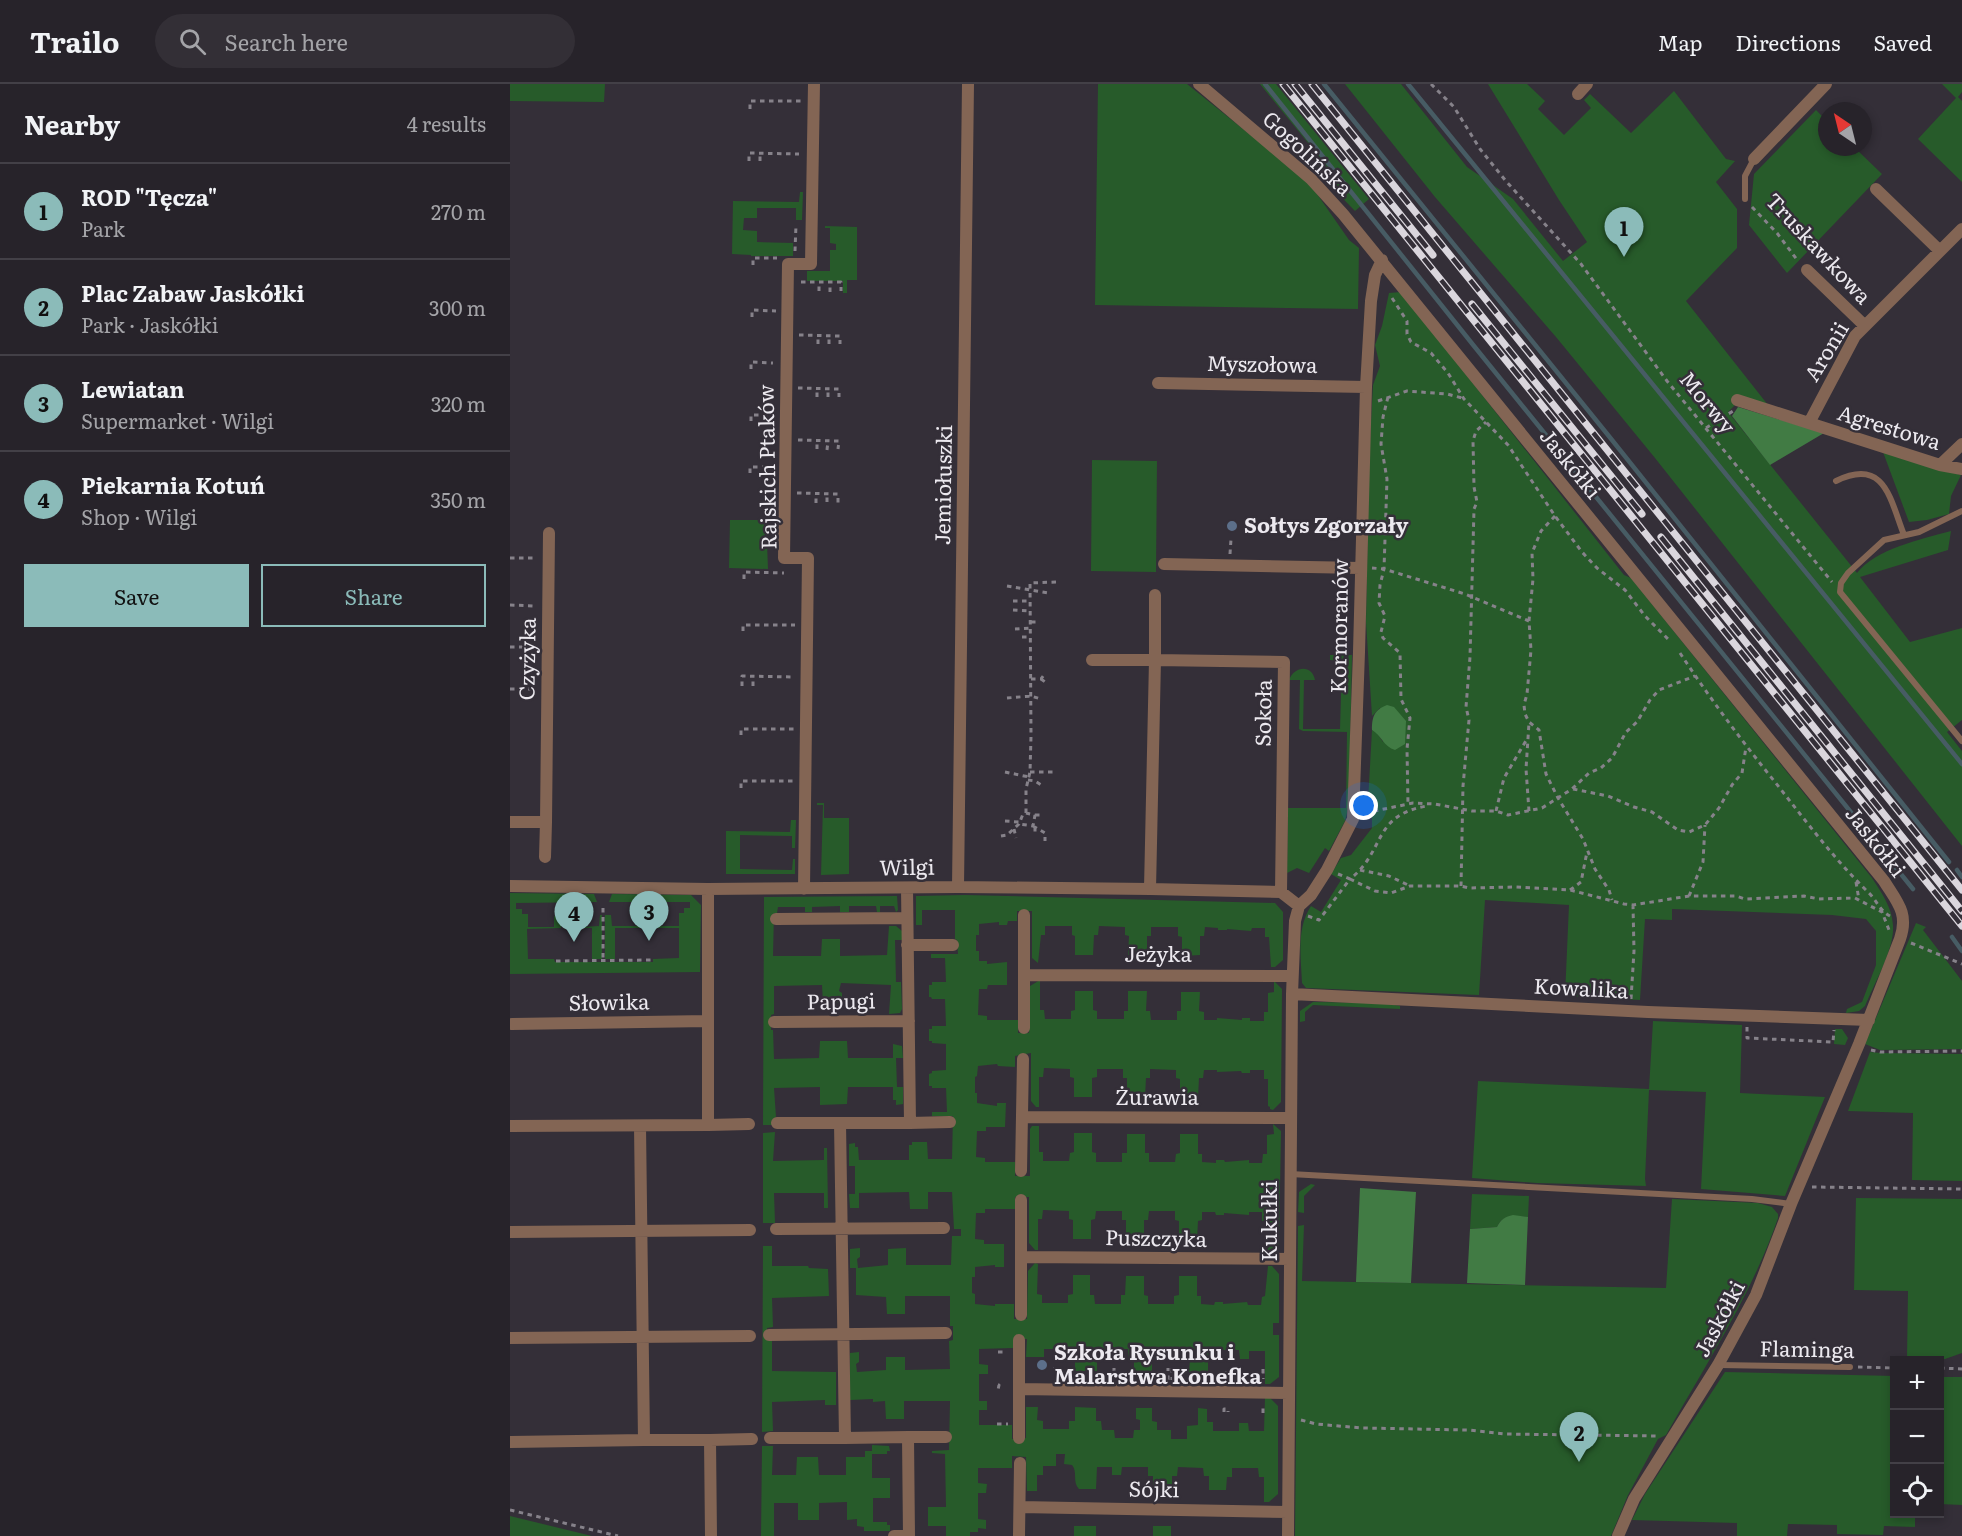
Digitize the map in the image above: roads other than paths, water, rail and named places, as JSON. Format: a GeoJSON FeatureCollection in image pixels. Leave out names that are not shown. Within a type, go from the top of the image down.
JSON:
{"type":"FeatureCollection","features":[{"type":"Feature","properties":{"kind":"street","name":"Rajskich Ptaków"},"geometry":{"type":"LineString","coordinates":[[804,889],[808,558],[784,558],[785,467],[788,311],[792,264],[811,264],[814,84]]}},
{"type":"Feature","properties":{"kind":"street","name":"Jemiołuszki"},"geometry":{"type":"LineString","coordinates":[[958,887],[968,84]]}},
{"type":"Feature","properties":{"kind":"street","name":"Gogolińska"},"geometry":{"type":"LineString","coordinates":[[1199,84],[1311,179],[1382,260]]}},
{"type":"Feature","properties":{"kind":"street"},"geometry":{"type":"LineString","coordinates":[[1578,94],[1587,84]]}},
{"type":"Feature","properties":{"kind":"street","name":"Truskawkowa"},"geometry":{"type":"LineString","coordinates":[[1754,159],[1826,84]]}},
{"type":"Feature","properties":{"kind":"street"},"geometry":{"type":"LineString","coordinates":[[1876,189],[1940,251]]}},
{"type":"Feature","properties":{"kind":"street","name":"Aronii"},"geometry":{"type":"LineString","coordinates":[[1809,423],[1855,336],[1962,229]]}},
{"type":"Feature","properties":{"kind":"street","name":"Jaskółki"},"geometry":{"type":"LineString","coordinates":[[1382,260],[1884,881],[1905,923],[1869,1020],[1791,1204],[1756,1295],[1718,1365],[1634,1500],[1618,1536]]}},
{"type":"Feature","properties":{"kind":"street","name":"Kormoranów"},"geometry":{"type":"LineString","coordinates":[[1298,910],[1327,870],[1353,819],[1365,405],[1371,301],[1376,275],[1382,260]]}},
{"type":"Feature","properties":{"kind":"street","name":"Truskawkowa"},"geometry":{"type":"LineString","coordinates":[[1808,270],[1865,326]]}},
{"type":"Feature","properties":{"kind":"street","name":"Myszołowa"},"geometry":{"type":"LineString","coordinates":[[1158,383],[1366,387]]}},
{"type":"Feature","properties":{"kind":"street","name":"Agrestowa"},"geometry":{"type":"LineString","coordinates":[[1738,401],[1941,465],[1962,469]]}},
{"type":"Feature","properties":{"kind":"street"},"geometry":{"type":"LineString","coordinates":[[1941,465],[1962,444]]}},
{"type":"Feature","properties":{"kind":"street","name":"Czyżyka"},"geometry":{"type":"LineString","coordinates":[[545,857],[549,533]]}},
{"type":"Feature","properties":{"kind":"street"},"geometry":{"type":"LineString","coordinates":[[1164,564],[1360,568]]}},
{"type":"Feature","properties":{"kind":"street"},"geometry":{"type":"LineString","coordinates":[[1150,889],[1155,596]]}},
{"type":"Feature","properties":{"kind":"street","name":"Sokoła"},"geometry":{"type":"LineString","coordinates":[[1092,660],[1284,662],[1281,892]]}},
{"type":"Feature","properties":{"kind":"street"},"geometry":{"type":"LineString","coordinates":[[510,822],[546,822]]}},
{"type":"Feature","properties":{"kind":"street","name":"Wilgi"},"geometry":{"type":"LineString","coordinates":[[510,886],[708,889],[958,887],[1281,892]]}},
{"type":"Feature","properties":{"kind":"street"},"geometry":{"type":"LineString","coordinates":[[907,888],[910,1123]]}},
{"type":"Feature","properties":{"kind":"street"},"geometry":{"type":"LineString","coordinates":[[708,889],[708,1125]]}},
{"type":"Feature","properties":{"kind":"street"},"geometry":{"type":"LineString","coordinates":[[1281,892],[1298,910]]}},
{"type":"Feature","properties":{"kind":"street","name":"Kukułki"},"geometry":{"type":"LineString","coordinates":[[1288,1536],[1292,976],[1298,910]]}},
{"type":"Feature","properties":{"kind":"street"},"geometry":{"type":"LineString","coordinates":[[1024,915],[1024,1028]]}},
{"type":"Feature","properties":{"kind":"street"},"geometry":{"type":"LineString","coordinates":[[776,919],[907,918]]}},
{"type":"Feature","properties":{"kind":"street"},"geometry":{"type":"LineString","coordinates":[[907,945],[953,945]]}},
{"type":"Feature","properties":{"kind":"street","name":"Jeżyka"},"geometry":{"type":"LineString","coordinates":[[1024,975],[1292,976]]}},
{"type":"Feature","properties":{"kind":"street","name":"Kowalika"},"geometry":{"type":"LineString","coordinates":[[1292,994],[1869,1020]]}},
{"type":"Feature","properties":{"kind":"street","name":"Papugi"},"geometry":{"type":"LineString","coordinates":[[774,1022],[909,1021]]}},
{"type":"Feature","properties":{"kind":"street","name":"Słowika"},"geometry":{"type":"LineString","coordinates":[[512,1024],[708,1022]]}},
{"type":"Feature","properties":{"kind":"street"},"geometry":{"type":"LineString","coordinates":[[1021,1171],[1023,1059]]}},
{"type":"Feature","properties":{"kind":"street","name":"Żurawia"},"geometry":{"type":"LineString","coordinates":[[1022,1117],[1291,1118]]}},
{"type":"Feature","properties":{"kind":"street"},"geometry":{"type":"LineString","coordinates":[[777,1123],[950,1122]]}},
{"type":"Feature","properties":{"kind":"street"},"geometry":{"type":"LineString","coordinates":[[840,1123],[845,1438]]}},
{"type":"Feature","properties":{"kind":"street"},"geometry":{"type":"LineString","coordinates":[[510,1126],[749,1124]]}},
{"type":"Feature","properties":{"kind":"street"},"geometry":{"type":"LineString","coordinates":[[640,1125],[644,1440]]}},
{"type":"Feature","properties":{"kind":"street"},"geometry":{"type":"LineString","coordinates":[[1021,1200],[1021,1315]]}},
{"type":"Feature","properties":{"kind":"street"},"geometry":{"type":"LineString","coordinates":[[776,1229],[944,1228]]}},
{"type":"Feature","properties":{"kind":"street"},"geometry":{"type":"LineString","coordinates":[[510,1232],[750,1230]]}},
{"type":"Feature","properties":{"kind":"street","name":"Puszczyka"},"geometry":{"type":"LineString","coordinates":[[1021,1257],[1290,1259]]}},
{"type":"Feature","properties":{"kind":"street"},"geometry":{"type":"LineString","coordinates":[[769,1335],[946,1333]]}},
{"type":"Feature","properties":{"kind":"street"},"geometry":{"type":"LineString","coordinates":[[510,1338],[750,1336]]}},
{"type":"Feature","properties":{"kind":"street"},"geometry":{"type":"LineString","coordinates":[[1019,1340],[1019,1437]]}},
{"type":"Feature","properties":{"kind":"street"},"geometry":{"type":"LineString","coordinates":[[1019,1389],[1289,1393]]}},
{"type":"Feature","properties":{"kind":"street"},"geometry":{"type":"LineString","coordinates":[[894,1536],[909,1536],[908,1437]]}},
{"type":"Feature","properties":{"kind":"street"},"geometry":{"type":"LineString","coordinates":[[770,1438],[946,1437]]}},
{"type":"Feature","properties":{"kind":"street"},"geometry":{"type":"LineString","coordinates":[[510,1442],[752,1439]]}},
{"type":"Feature","properties":{"kind":"street"},"geometry":{"type":"LineString","coordinates":[[710,1440],[711,1536]]}},
{"type":"Feature","properties":{"kind":"street"},"geometry":{"type":"LineString","coordinates":[[1019,1536],[1020,1463]]}},
{"type":"Feature","properties":{"kind":"street","name":"Sójki"},"geometry":{"type":"LineString","coordinates":[[1020,1507],[1288,1512]]}},
{"type":"Feature","properties":{"kind":"lane","name":"Truskawkowa"},"geometry":{"type":"LineString","coordinates":[[1745,199],[1745,176],[1754,159]]}},
{"type":"Feature","properties":{"kind":"lane"},"geometry":{"type":"LineString","coordinates":[[1836,481],[1867,472],[1876,477],[1887,493],[1905,535]]}},
{"type":"Feature","properties":{"kind":"lane"},"geometry":{"type":"LineString","coordinates":[[1962,511],[1919,532],[1884,540],[1865,555],[1844,578],[1840,592],[1962,741]]}},
{"type":"Feature","properties":{"kind":"lane"},"geometry":{"type":"LineString","coordinates":[[1290,1174],[1752,1199],[1791,1204]]}},
{"type":"Feature","properties":{"kind":"lane","name":"Flaminga"},"geometry":{"type":"LineString","coordinates":[[1718,1365],[1850,1367]]}},
{"type":"Feature","properties":{"kind":"waterway"},"geometry":{"type":"LineString","coordinates":[[1265,84],[1913,889]]}},
{"type":"Feature","properties":{"kind":"waterway"},"geometry":{"type":"LineString","coordinates":[[1324,84],[1949,862]]}},
{"type":"Feature","properties":{"kind":"waterway"},"geometry":{"type":"LineString","coordinates":[[1408,84],[1962,764]]}},
{"type":"Feature","properties":{"kind":"waterway"},"geometry":{"type":"LineString","coordinates":[[1957,870],[1962,877]]}},
{"type":"Feature","properties":{"kind":"waterway"},"geometry":{"type":"LineString","coordinates":[[1952,937],[1962,951]]}},
{"type":"Feature","properties":{"kind":"railway"},"geometry":{"type":"LineString","coordinates":[[1283,84],[1962,926]]}},
{"type":"Feature","properties":{"kind":"railway"},"geometry":{"type":"LineString","coordinates":[[1295,84],[1433,255]]}},
{"type":"Feature","properties":{"kind":"railway"},"geometry":{"type":"LineString","coordinates":[[1312,84],[1962,890]]}},
{"type":"Feature","properties":{"kind":"railway"},"geometry":{"type":"LineString","coordinates":[[1472,304],[1642,514]]}},
{"type":"Feature","properties":{"kind":"railway"},"geometry":{"type":"LineString","coordinates":[[1661,537],[1962,911]]}},
{"type":"Feature","properties":{"kind":"place","name":"ROD \"Tęcza\""},"geometry":{"type":"Point","coordinates":[1624,257]}},
{"type":"Feature","properties":{"kind":"place","name":"Sołtys Zgorzały"},"geometry":{"type":"Point","coordinates":[1232,526]}},
{"type":"Feature","properties":{"kind":"place","name":"Lewiatan"},"geometry":{"type":"Point","coordinates":[649,941]}},
{"type":"Feature","properties":{"kind":"place","name":"Piekarnia Kotuń"},"geometry":{"type":"Point","coordinates":[574,942]}},
{"type":"Feature","properties":{"kind":"place","name":"Szkoła Rysunku i Malarstwa Konefka"},"geometry":{"type":"Point","coordinates":[1042,1365]}},
{"type":"Feature","properties":{"kind":"place","name":"Plac Zabaw Jaskółki"},"geometry":{"type":"Point","coordinates":[1579,1462]}}]}
